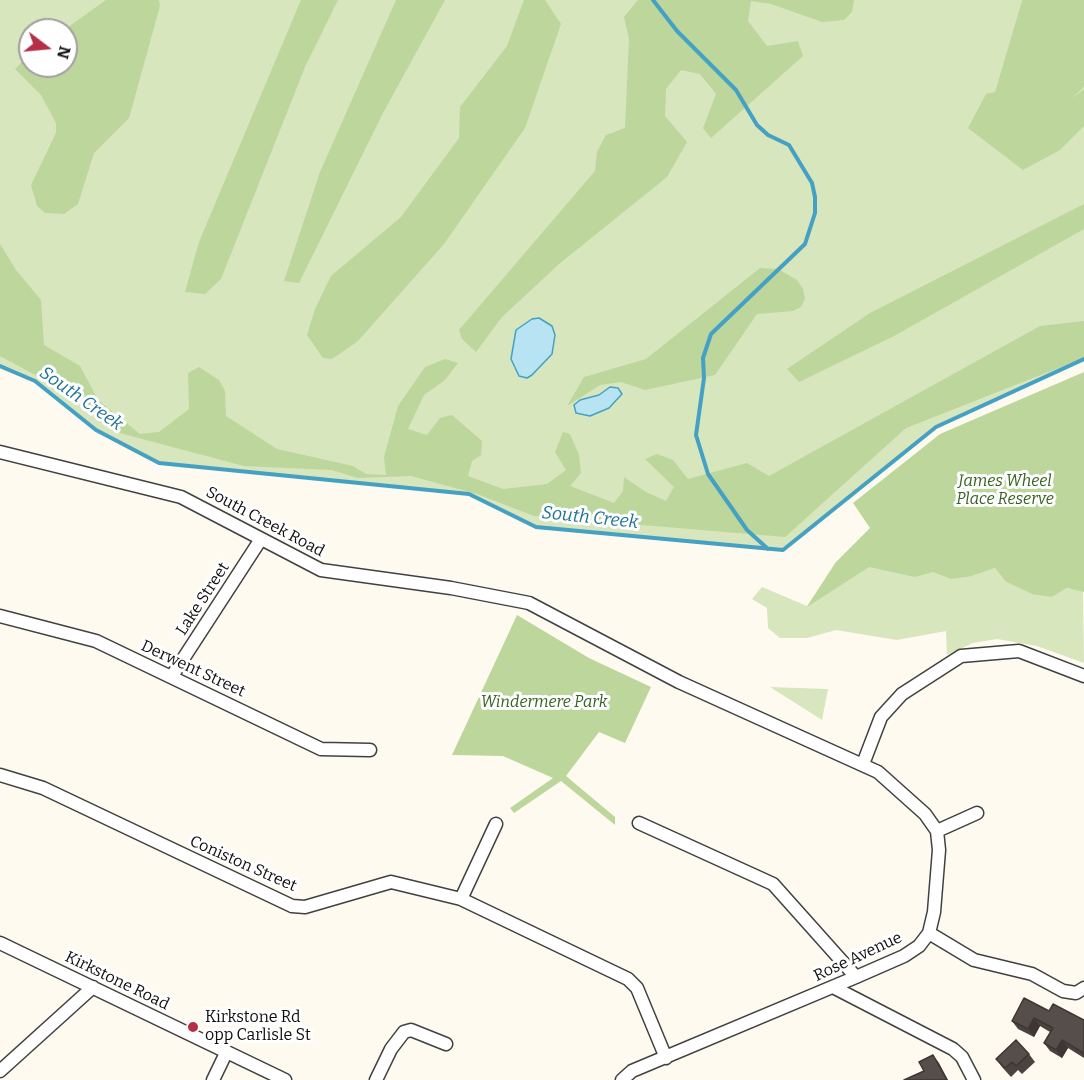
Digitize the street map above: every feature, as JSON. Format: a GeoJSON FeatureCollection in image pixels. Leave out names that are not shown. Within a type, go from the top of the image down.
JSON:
{"type":"FeatureCollection","features":[{"type":"Feature","properties":{"kind":"street","name":"South Creek Road"},"geometry":{"type":"LineString","coordinates":[[0,453],[181,496],[261,540],[321,570],[334,574],[452,588],[529,603],[679,682],[863,764]]}},
{"type":"Feature","properties":{"kind":"street","name":"Lake Street"},"geometry":{"type":"LineString","coordinates":[[172,676],[261,540]]}},
{"type":"Feature","properties":{"kind":"street","name":"Derwent Street"},"geometry":{"type":"LineString","coordinates":[[0,616],[85,636],[321,748],[370,750]]}},
{"type":"Feature","properties":{"kind":"street"},"geometry":{"type":"LineString","coordinates":[[1084,676],[1019,651],[961,656],[902,694],[881,717],[863,764],[902,790],[926,813],[937,831],[939,850],[934,912],[929,933],[974,960],[1032,974],[1063,991],[1076,993],[1084,988]]}},
{"type":"Feature","properties":{"kind":"street","name":"Coniston Street"},"geometry":{"type":"LineString","coordinates":[[0,775],[43,788],[291,906],[306,907],[391,882],[461,899],[628,979],[637,988],[666,1058]]}},
{"type":"Feature","properties":{"kind":"street"},"geometry":{"type":"LineString","coordinates":[[937,831],[977,813]]}},
{"type":"Feature","properties":{"kind":"street"},"geometry":{"type":"LineString","coordinates":[[639,823],[773,884],[856,977]]}},
{"type":"Feature","properties":{"kind":"street"},"geometry":{"type":"LineString","coordinates":[[461,899],[496,824]]}},
{"type":"Feature","properties":{"kind":"street","name":"Rose Avenue"},"geometry":{"type":"LineString","coordinates":[[622,1080],[632,1071],[904,956],[918,946],[929,933]]}},
{"type":"Feature","properties":{"kind":"street","name":"Kirkstone Road"},"geometry":{"type":"LineString","coordinates":[[0,943],[285,1080]]}},
{"type":"Feature","properties":{"kind":"street"},"geometry":{"type":"LineString","coordinates":[[0,1071],[93,987]]}},
{"type":"Feature","properties":{"kind":"street"},"geometry":{"type":"LineString","coordinates":[[833,987],[953,1049],[962,1057],[974,1080]]}},
{"type":"Feature","properties":{"kind":"street"},"geometry":{"type":"LineString","coordinates":[[376,1080],[391,1049],[404,1032],[411,1030],[446,1044]]}},
{"type":"Feature","properties":{"kind":"street"},"geometry":{"type":"LineString","coordinates":[[213,1080],[226,1053]]}},
{"type":"Feature","properties":{"kind":"green space"},"geometry":{"type":"Polygon","coordinates":[[[0,0],[1022,0],[995,93],[1050,116],[1084,87],[1084,359],[936,427],[783,550],[536,527],[469,494],[159,463],[96,430],[35,381],[0,366],[0,0]]]}},
{"type":"Feature","properties":{"kind":"green space"},"geometry":{"type":"Polygon","coordinates":[[[106,0],[159,0],[160,6],[129,118],[94,153],[78,204],[64,214],[45,213],[37,206],[31,185],[56,133],[56,123],[41,95],[24,78],[78,78],[78,20],[106,0]]]}},
{"type":"Feature","properties":{"kind":"green space"},"geometry":{"type":"Polygon","coordinates":[[[301,0],[338,0],[305,67],[221,279],[205,294],[185,292],[199,242],[301,0]]]}},
{"type":"Feature","properties":{"kind":"green space"},"geometry":{"type":"Polygon","coordinates":[[[396,0],[445,0],[383,113],[299,283],[284,281],[320,172],[396,0]]]}},
{"type":"Feature","properties":{"kind":"green space"},"geometry":{"type":"Polygon","coordinates":[[[524,0],[545,0],[561,24],[525,128],[444,244],[358,341],[332,359],[323,358],[307,335],[315,309],[331,276],[401,217],[459,138],[460,107],[507,46],[524,0]]]}},
{"type":"Feature","properties":{"kind":"green space"},"geometry":{"type":"Polygon","coordinates":[[[638,0],[854,0],[852,12],[844,20],[822,22],[771,4],[751,1],[748,21],[767,46],[798,41],[803,56],[711,138],[703,128],[716,94],[700,74],[681,70],[666,89],[665,116],[687,142],[667,177],[559,264],[502,317],[476,352],[462,339],[459,330],[595,171],[597,152],[606,135],[625,128],[629,39],[624,17],[638,0]]]}},
{"type":"Feature","properties":{"kind":"green space"},"geometry":{"type":"Polygon","coordinates":[[[1022,0],[1084,0],[1084,87],[1071,99],[1084,89],[1084,126],[1060,150],[1023,170],[968,128],[986,94],[995,92],[1022,0]]]}},
{"type":"Feature","properties":{"kind":"green space"},"geometry":{"type":"Polygon","coordinates":[[[1084,204],[1084,229],[894,336],[799,382],[787,369],[870,313],[1084,204]]]}},
{"type":"Feature","properties":{"kind":"green space"},"geometry":{"type":"Polygon","coordinates":[[[0,244],[16,270],[41,300],[44,345],[80,366],[98,400],[140,434],[159,432],[189,409],[188,373],[199,367],[219,380],[225,391],[226,416],[277,449],[353,466],[366,474],[386,475],[384,457],[398,406],[425,367],[445,359],[458,363],[445,380],[424,395],[408,429],[427,435],[440,418],[452,415],[482,441],[481,455],[472,461],[468,476],[503,489],[547,484],[566,470],[555,452],[563,432],[570,434],[579,455],[581,473],[570,486],[614,503],[623,491],[624,477],[646,492],[666,501],[674,487],[645,459],[657,454],[673,460],[688,479],[747,463],[769,476],[1040,326],[1084,321],[1084,358],[906,428],[785,537],[534,516],[477,494],[411,476],[358,478],[332,470],[244,466],[112,431],[84,401],[0,356],[0,244]]]}},
{"type":"Feature","properties":{"kind":"green space"},"geometry":{"type":"Polygon","coordinates":[[[760,268],[778,269],[797,280],[803,289],[805,299],[801,307],[793,311],[757,314],[715,375],[645,390],[621,382],[600,385],[567,406],[584,377],[646,359],[760,268]]]}},
{"type":"Feature","properties":{"kind":"green space","name":"James Wheel Place Reserve"},"geometry":{"type":"Polygon","coordinates":[[[1084,372],[1084,592],[1067,588],[1052,597],[1032,594],[1005,581],[995,568],[972,576],[951,579],[933,572],[915,577],[869,567],[807,607],[836,562],[870,528],[853,503],[940,434],[1084,372]]]}},
{"type":"Feature","properties":{"kind":"green space","name":"James Wheel Place Reserve"},"geometry":{"type":"Polygon","coordinates":[[[836,562],[972,576],[995,568],[1005,581],[1052,597],[1067,588],[1083,591],[1084,663],[1037,646],[997,639],[973,643],[947,655],[946,631],[897,640],[836,630],[807,638],[780,638],[768,628],[767,608],[752,599],[762,587],[807,606],[836,562]]]}},
{"type":"Feature","properties":{"kind":"green space","name":"Windermere Park"},"geometry":{"type":"Polygon","coordinates":[[[517,615],[589,658],[651,687],[625,743],[599,732],[566,776],[615,817],[615,825],[561,781],[514,813],[510,808],[553,778],[503,756],[452,755],[517,615]]]}},
{"type":"Feature","properties":{"kind":"green space"},"geometry":{"type":"Polygon","coordinates":[[[770,687],[828,689],[822,720],[770,687]]]}},
{"type":"Feature","properties":{"kind":"water"},"geometry":{"type":"Polygon","coordinates":[[[539,318],[552,326],[555,335],[552,354],[532,375],[527,378],[519,376],[511,359],[516,330],[532,319],[539,318]]]}},
{"type":"Feature","properties":{"kind":"water"},"geometry":{"type":"Polygon","coordinates":[[[610,387],[618,388],[622,394],[609,408],[590,416],[576,413],[574,405],[580,400],[599,395],[610,387]]]}},
{"type":"Feature","properties":{"kind":"building"},"geometry":{"type":"Polygon","coordinates":[[[1024,998],[1049,1011],[1053,1004],[1084,1020],[1084,1053],[1062,1040],[1056,1050],[1044,1043],[1053,1028],[1034,1018],[1028,1029],[1012,1021],[1024,998]]]}},
{"type":"Feature","properties":{"kind":"building"},"geometry":{"type":"Polygon","coordinates":[[[1016,1040],[1029,1054],[1016,1066],[1012,1062],[1005,1068],[996,1059],[1016,1040]]]}},
{"type":"Feature","properties":{"kind":"building"},"geometry":{"type":"Polygon","coordinates":[[[933,1055],[947,1080],[904,1080],[924,1071],[919,1062],[933,1055]]]}},
{"type":"Feature","properties":{"kind":"waterway"},"geometry":{"type":"LineString","coordinates":[[653,0],[677,31],[736,90],[757,125],[768,135],[789,145],[812,183],[815,197],[815,213],[805,244],[711,334],[703,358],[704,378],[696,435],[708,474],[747,530],[768,549]]}},
{"type":"Feature","properties":{"kind":"waterway","name":"South Creek"},"geometry":{"type":"LineString","coordinates":[[0,366],[35,381],[96,430],[159,463],[469,494],[536,527],[783,550],[936,427],[1084,359]]}},
{"type":"Feature","properties":{"kind":"place","name":"Kirkstone Rd opp Carlisle St"},"geometry":{"type":"Point","coordinates":[193,1027]}}]}
